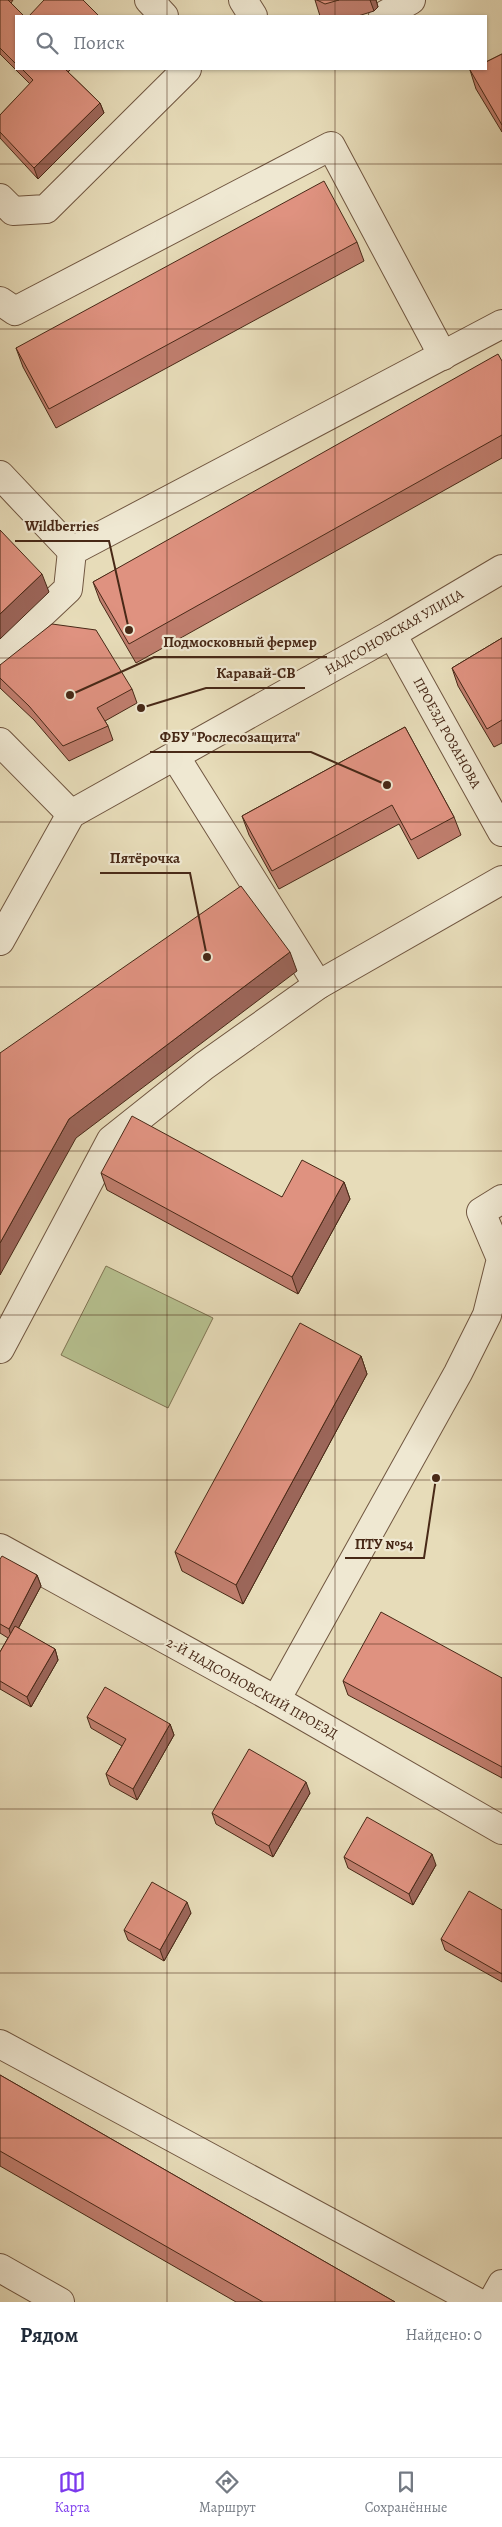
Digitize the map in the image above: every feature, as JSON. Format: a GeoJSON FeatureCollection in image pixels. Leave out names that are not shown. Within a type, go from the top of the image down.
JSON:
{"type":"FeatureCollection","features":[{"type":"Feature","properties":{"kind":"street"},"geometry":{"type":"LineString","coordinates":[[149,0],[163,15]]}},
{"type":"Feature","properties":{"kind":"street"},"geometry":{"type":"LineString","coordinates":[[243,0],[253,15]]}},
{"type":"Feature","properties":{"kind":"street"},"geometry":{"type":"LineString","coordinates":[[385,15],[411,0]]}},
{"type":"Feature","properties":{"kind":"street"},"geometry":{"type":"LineString","coordinates":[[0,198],[13,211],[46,209],[186,70]]}},
{"type":"Feature","properties":{"kind":"street"},"geometry":{"type":"LineString","coordinates":[[0,301],[15,310],[331,146],[443,356]]}},
{"type":"Feature","properties":{"kind":"street"},"geometry":{"type":"LineString","coordinates":[[72,551],[502,324]]}},
{"type":"Feature","properties":{"kind":"street"},"geometry":{"type":"LineString","coordinates":[[0,475],[72,551],[68,589],[0,653]]}},
{"type":"Feature","properties":{"kind":"street","name":"НАДСОНОВСКАЯ УЛИЦА"},"geometry":{"type":"LineString","coordinates":[[71,814],[392,634],[502,569]]}},
{"type":"Feature","properties":{"kind":"street","name":"ПРОЕЗД РОЗАНОВА"},"geometry":{"type":"LineString","coordinates":[[392,634],[498,815]]}},
{"type":"Feature","properties":{"kind":"street"},"geometry":{"type":"LineString","coordinates":[[0,742],[71,814],[0,941]]}},
{"type":"Feature","properties":{"kind":"street"},"geometry":{"type":"LineString","coordinates":[[175,756],[318,985]]}},
{"type":"Feature","properties":{"kind":"street"},"geometry":{"type":"LineString","coordinates":[[0,1349],[111,1140],[204,1066],[318,985],[502,880]]}},
{"type":"Feature","properties":{"kind":"street"},"geometry":{"type":"LineString","coordinates":[[276,1700],[458,1373],[487,1315],[501,1259],[481,1212],[502,1199]]}},
{"type":"Feature","properties":{"kind":"street","name":"2-Й НАДСОНОВСКИЙ ПРОЕЗД"},"geometry":{"type":"LineString","coordinates":[[0,1548],[276,1700],[502,1830]]}},
{"type":"Feature","properties":{"kind":"street"},"geometry":{"type":"LineString","coordinates":[[0,2044],[477,2302]]}},
{"type":"Feature","properties":{"kind":"street"},"geometry":{"type":"LineString","coordinates":[[0,2268],[60,2302]]}},
{"type":"Feature","properties":{"kind":"street"},"geometry":{"type":"LineString","coordinates":[[492,2302],[502,2284]]}},
{"type":"Feature","properties":{"kind":"green space"},"geometry":{"type":"Polygon","coordinates":[[[106,1266],[213,1318],[168,1408],[61,1355],[106,1266]]]}},
{"type":"Feature","properties":{"kind":"building"},"geometry":{"type":"Polygon","coordinates":[[[0,0],[8,0],[23,15],[15,15],[15,63],[0,48],[0,0]]]}},
{"type":"Feature","properties":{"kind":"building"},"geometry":{"type":"Polygon","coordinates":[[[44,0],[83,0],[98,15],[30,15],[44,0]]]}},
{"type":"Feature","properties":{"kind":"building"},"geometry":{"type":"Polygon","coordinates":[[[317,0],[339,0],[325,4],[317,0]]]}},
{"type":"Feature","properties":{"kind":"building"},"geometry":{"type":"Polygon","coordinates":[[[502,54],[502,125],[470,70],[487,70],[487,62],[502,54]]]}},
{"type":"Feature","properties":{"kind":"building"},"geometry":{"type":"Polygon","coordinates":[[[23,70],[66,70],[100,103],[34,168],[0,132],[0,115],[33,80],[23,70]]]}},
{"type":"Feature","properties":{"kind":"building"},"geometry":{"type":"Polygon","coordinates":[[[324,181],[357,242],[49,409],[16,348],[324,181]]]}},
{"type":"Feature","properties":{"kind":"building"},"geometry":{"type":"Polygon","coordinates":[[[498,354],[502,361],[502,435],[129,644],[93,582],[498,354]]]}},
{"type":"Feature","properties":{"kind":"building"},"geometry":{"type":"Polygon","coordinates":[[[0,530],[42,574],[0,614],[0,530]]]}},
{"type":"Feature","properties":{"kind":"building"},"geometry":{"type":"Polygon","coordinates":[[[52,624],[96,630],[132,689],[97,708],[108,726],[63,746],[29,706],[0,678],[0,665],[52,624]]]}},
{"type":"Feature","properties":{"kind":"building"},"geometry":{"type":"Polygon","coordinates":[[[502,638],[502,720],[487,729],[452,668],[502,638]]]}},
{"type":"Feature","properties":{"kind":"building"},"geometry":{"type":"Polygon","coordinates":[[[405,727],[454,817],[411,840],[392,805],[272,871],[242,816],[405,727]]]}},
{"type":"Feature","properties":{"kind":"building"},"geometry":{"type":"Polygon","coordinates":[[[241,886],[290,952],[69,1119],[0,1243],[0,1053],[241,886]]]}},
{"type":"Feature","properties":{"kind":"building"},"geometry":{"type":"Polygon","coordinates":[[[132,1116],[282,1197],[302,1160],[344,1182],[292,1277],[101,1173],[132,1116]]]}},
{"type":"Feature","properties":{"kind":"building"},"geometry":{"type":"Polygon","coordinates":[[[300,1323],[361,1356],[236,1585],[175,1552],[300,1323]]]}},
{"type":"Feature","properties":{"kind":"building"},"geometry":{"type":"Polygon","coordinates":[[[2,1556],[37,1575],[9,1629],[0,1624],[0,1559],[2,1556]]]}},
{"type":"Feature","properties":{"kind":"building"},"geometry":{"type":"Polygon","coordinates":[[[381,1612],[502,1678],[502,1767],[343,1681],[381,1612]]]}},
{"type":"Feature","properties":{"kind":"building"},"geometry":{"type":"Polygon","coordinates":[[[15,1626],[55,1649],[27,1697],[0,1681],[0,1652],[15,1626]]]}},
{"type":"Feature","properties":{"kind":"building"},"geometry":{"type":"Polygon","coordinates":[[[105,1687],[170,1724],[133,1789],[106,1774],[126,1739],[87,1717],[105,1687]]]}},
{"type":"Feature","properties":{"kind":"building"},"geometry":{"type":"Polygon","coordinates":[[[249,1749],[306,1782],[269,1846],[212,1813],[249,1749]]]}},
{"type":"Feature","properties":{"kind":"building"},"geometry":{"type":"Polygon","coordinates":[[[367,1817],[432,1854],[409,1894],[344,1857],[367,1817]]]}},
{"type":"Feature","properties":{"kind":"building"},"geometry":{"type":"Polygon","coordinates":[[[152,1882],[187,1902],[160,1950],[124,1930],[152,1882]]]}},
{"type":"Feature","properties":{"kind":"building"},"geometry":{"type":"Polygon","coordinates":[[[469,1891],[502,1910],[502,1974],[441,1939],[469,1891]]]}},
{"type":"Feature","properties":{"kind":"building"},"geometry":{"type":"Polygon","coordinates":[[[0,2075],[395,2302],[263,2302],[0,2151],[0,2075]]]}},
{"type":"Feature","properties":{"kind":"place","name":"Wildberries"},"geometry":{"type":"Point","coordinates":[129,630]}},
{"type":"Feature","properties":{"kind":"place","name":"Подмосковный фермер"},"geometry":{"type":"Point","coordinates":[70,695]}},
{"type":"Feature","properties":{"kind":"place","name":"Каравай-СВ"},"geometry":{"type":"Point","coordinates":[141,708]}},
{"type":"Feature","properties":{"kind":"place","name":"ФБУ \"Рослесозащита\""},"geometry":{"type":"Point","coordinates":[387,785]}},
{"type":"Feature","properties":{"kind":"place","name":"Пятёрочка"},"geometry":{"type":"Point","coordinates":[207,957]}},
{"type":"Feature","properties":{"kind":"place","name":"ПТУ №54"},"geometry":{"type":"Point","coordinates":[436,1478]}}]}
